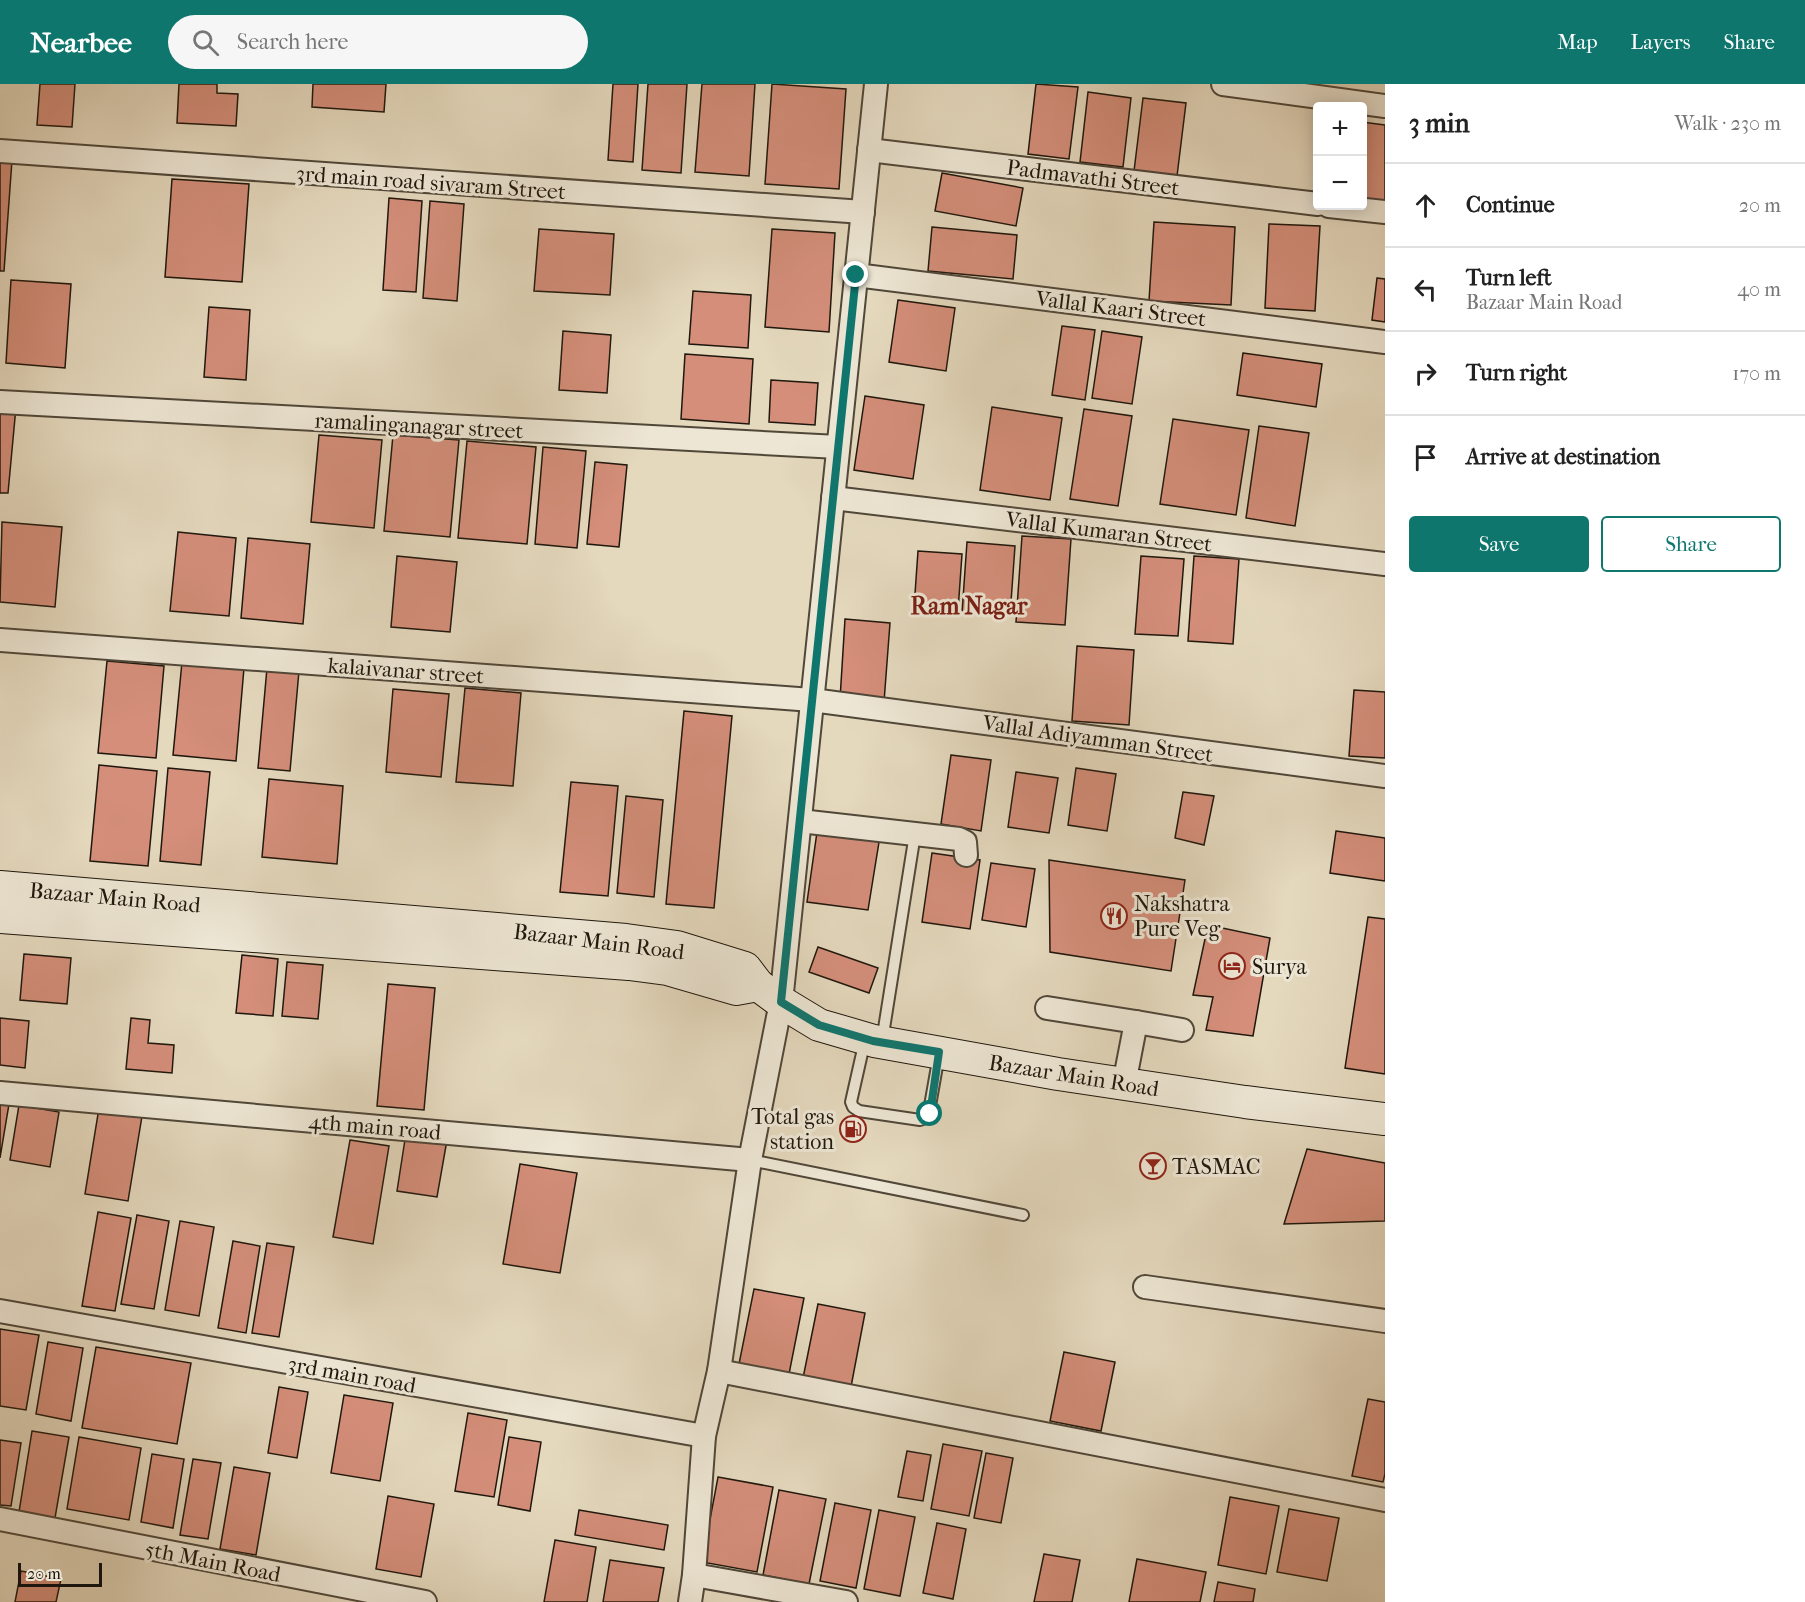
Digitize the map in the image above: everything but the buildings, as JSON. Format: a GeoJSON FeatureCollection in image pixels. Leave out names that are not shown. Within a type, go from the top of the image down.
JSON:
{"type":"FeatureCollection","features":[{"type":"Feature","properties":{"kind":"main road","name":"Bazaar Main Road"},"geometry":{"type":"LineString","coordinates":[[0,887],[626,940],[677,947],[745,969],[769,994],[819,1025],[874,1040],[1058,1074],[1245,1102],[1385,1119]]}},
{"type":"Feature","properties":{"kind":"main road"},"geometry":{"type":"LineString","coordinates":[[0,917],[629,964],[668,969],[736,989],[769,994]]}},
{"type":"Feature","properties":{"kind":"street"},"geometry":{"type":"LineString","coordinates":[[690,1602],[704,1436],[720,1371],[750,1160],[769,994],[800,821],[876,84]]}},
{"type":"Feature","properties":{"kind":"street"},"geometry":{"type":"LineString","coordinates":[[1224,84],[1385,106]]}},
{"type":"Feature","properties":{"kind":"street","name":"Padmavathi Street"},"geometry":{"type":"LineString","coordinates":[[869,150],[1313,204]]}},
{"type":"Feature","properties":{"kind":"street","name":"3rd main road sivaram Street"},"geometry":{"type":"LineString","coordinates":[[0,152],[863,212]]}},
{"type":"Feature","properties":{"kind":"street"},"geometry":{"type":"LineString","coordinates":[[1366,210],[1385,212]]}},
{"type":"Feature","properties":{"kind":"street","name":"Vallal Kaari Street"},"geometry":{"type":"LineString","coordinates":[[856,275],[1385,342]]}},
{"type":"Feature","properties":{"kind":"street","name":"ramalinganagar street"},"geometry":{"type":"LineString","coordinates":[[0,402],[838,447]]}},
{"type":"Feature","properties":{"kind":"street","name":"Vallal Kumaran Street"},"geometry":{"type":"LineString","coordinates":[[833,498],[1385,564]]}},
{"type":"Feature","properties":{"kind":"street","name":"kalaivanar street"},"geometry":{"type":"LineString","coordinates":[[0,639],[812,700]]}},
{"type":"Feature","properties":{"kind":"street","name":"Vallal Adiyamman Street"},"geometry":{"type":"LineString","coordinates":[[812,700],[1385,776]]}},
{"type":"Feature","properties":{"kind":"street"},"geometry":{"type":"LineString","coordinates":[[800,821],[959,839],[965,842],[966,855]]}},
{"type":"Feature","properties":{"kind":"street"},"geometry":{"type":"LineString","coordinates":[[1047,1008],[1182,1030]]}},
{"type":"Feature","properties":{"kind":"street"},"geometry":{"type":"LineString","coordinates":[[1124,1084],[1136,1022]]}},
{"type":"Feature","properties":{"kind":"street","name":"4th main road"},"geometry":{"type":"LineString","coordinates":[[0,1093],[750,1160]]}},
{"type":"Feature","properties":{"kind":"street"},"geometry":{"type":"LineString","coordinates":[[1145,1287],[1385,1321]]}},
{"type":"Feature","properties":{"kind":"street","name":"3rd main road"},"geometry":{"type":"LineString","coordinates":[[0,1311],[704,1436]]}},
{"type":"Feature","properties":{"kind":"street"},"geometry":{"type":"LineString","coordinates":[[720,1371],[1385,1500]]}},
{"type":"Feature","properties":{"kind":"street","name":"5th Main Road"},"geometry":{"type":"LineString","coordinates":[[0,1519],[425,1602]]}},
{"type":"Feature","properties":{"kind":"street"},"geometry":{"type":"LineString","coordinates":[[694,1575],[846,1602]]}},
{"type":"Feature","properties":{"kind":"lane"},"geometry":{"type":"LineString","coordinates":[[915,834],[874,1040],[851,1102],[853,1107],[859,1111],[920,1120],[928,1117],[939,1052]]}},
{"type":"Feature","properties":{"kind":"lane"},"geometry":{"type":"LineString","coordinates":[[750,1160],[1023,1215]]}},
{"type":"Feature","properties":{"kind":"place","name":"Nakshatra Pure Veg"},"geometry":{"type":"Point","coordinates":[1114,916]}},
{"type":"Feature","properties":{"kind":"place","name":"Surya"},"geometry":{"type":"Point","coordinates":[1232,966]}},
{"type":"Feature","properties":{"kind":"place","name":"Total gas station"},"geometry":{"type":"Point","coordinates":[853,1129]}},
{"type":"Feature","properties":{"kind":"place","name":"TASMAC"},"geometry":{"type":"Point","coordinates":[1153,1166]}},
{"type":"Feature","properties":{"kind":"district","name":"Ram Nagar"},"geometry":{"type":"Point","coordinates":[969,606]}},
{"type":"Feature","properties":{"kind":"route"},"geometry":{"type":"LineString","coordinates":[[856,275],[781,1002],[819,1025],[873,1041],[939,1052],[930,1114]]}}]}
